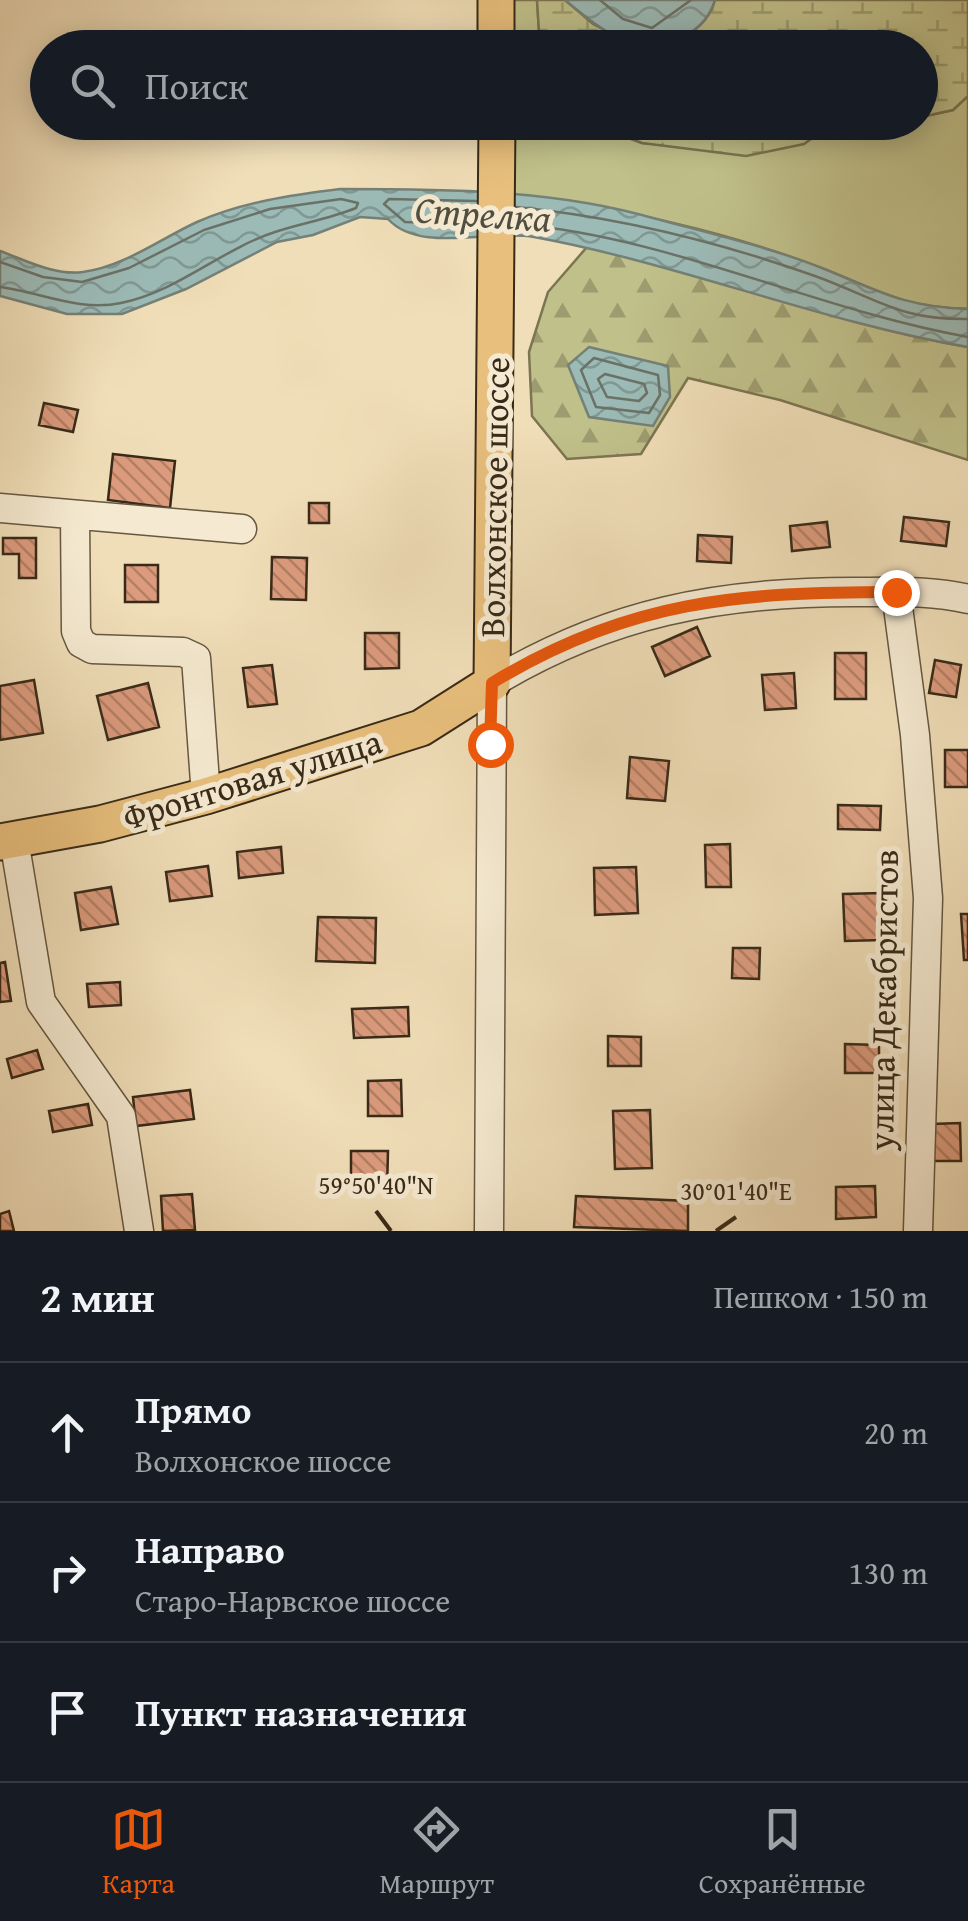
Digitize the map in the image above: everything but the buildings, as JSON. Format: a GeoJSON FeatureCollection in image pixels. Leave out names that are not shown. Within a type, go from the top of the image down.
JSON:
{"type":"FeatureCollection","features":[{"type":"Feature","properties":{"kind":"main road"},"geometry":{"type":"LineString","coordinates":[[496,0],[496,30]]}},
{"type":"Feature","properties":{"kind":"main road","name":"Волхонское шоссе"},"geometry":{"type":"LineString","coordinates":[[492,683],[498,140]]}},
{"type":"Feature","properties":{"kind":"main road","name":"Фронтовая улица"},"geometry":{"type":"LineString","coordinates":[[7,841],[206,796],[421,728],[492,683]]}},
{"type":"Feature","properties":{"kind":"street"},"geometry":{"type":"LineString","coordinates":[[0,508],[242,529]]}},
{"type":"Feature","properties":{"kind":"street"},"geometry":{"type":"LineString","coordinates":[[74,515],[76,632],[81,643],[92,650],[183,652],[196,658],[206,796]]}},
{"type":"Feature","properties":{"kind":"street"},"geometry":{"type":"LineString","coordinates":[[492,683],[530,660],[608,626],[661,609],[768,594],[896,592],[968,599]]}},
{"type":"Feature","properties":{"kind":"street","name":"улица Декабристов"},"geometry":{"type":"LineString","coordinates":[[896,592],[915,735],[928,898],[918,1231]]}},
{"type":"Feature","properties":{"kind":"street","name":"Волхонское шоссе"},"geometry":{"type":"LineString","coordinates":[[489,1231],[492,683]]}},
{"type":"Feature","properties":{"kind":"street"},"geometry":{"type":"LineString","coordinates":[[7,841],[41,1002],[121,1116],[139,1231]]}},
{"type":"Feature","properties":{"kind":"green space"},"geometry":{"type":"Polygon","coordinates":[[[511,0],[537,0],[539,30],[512,30],[511,0]]]}},
{"type":"Feature","properties":{"kind":"green space"},"geometry":{"type":"Polygon","coordinates":[[[537,0],[565,0],[605,30],[539,30],[537,0]]]}},
{"type":"Feature","properties":{"kind":"green space"},"geometry":{"type":"Polygon","coordinates":[[[715,0],[968,0],[968,96],[953,110],[938,113],[938,30],[692,30],[709,14],[715,0]]]}},
{"type":"Feature","properties":{"kind":"green space"},"geometry":{"type":"Polygon","coordinates":[[[968,96],[968,309],[907,301],[785,255],[708,232],[629,213],[513,196],[512,140],[634,140],[694,147],[808,140],[938,140],[938,113],[953,110],[968,96]]]}},
{"type":"Feature","properties":{"kind":"green space"},"geometry":{"type":"Polygon","coordinates":[[[634,140],[810,140],[746,156],[634,140]]]}},
{"type":"Feature","properties":{"kind":"green space"},"geometry":{"type":"Polygon","coordinates":[[[587,247],[872,326],[968,347],[968,460],[780,400],[688,378],[641,454],[567,459],[532,416],[529,352],[548,292],[587,247]]]}},
{"type":"Feature","properties":{"kind":"water"},"geometry":{"type":"Polygon","coordinates":[[[565,0],[715,0],[709,14],[692,30],[605,30],[565,0]]]}},
{"type":"Feature","properties":{"kind":"water","name":"Стрелка"},"geometry":{"type":"Polygon","coordinates":[[[340,189],[498,193],[615,208],[781,253],[909,301],[968,309],[968,347],[859,323],[589,248],[516,235],[437,238],[402,229],[388,219],[360,217],[313,235],[277,242],[186,289],[122,314],[67,314],[0,296],[0,251],[51,269],[83,272],[127,258],[197,222],[232,209],[340,189]]]}},
{"type":"Feature","properties":{"kind":"water"},"geometry":{"type":"Polygon","coordinates":[[[589,347],[668,366],[670,397],[653,426],[589,417],[568,365],[589,347]]]}},
{"type":"Feature","properties":{"kind":"route"},"geometry":{"type":"LineString","coordinates":[[490,744],[492,683],[530,660],[608,626],[710,599],[896,592]]}}]}
